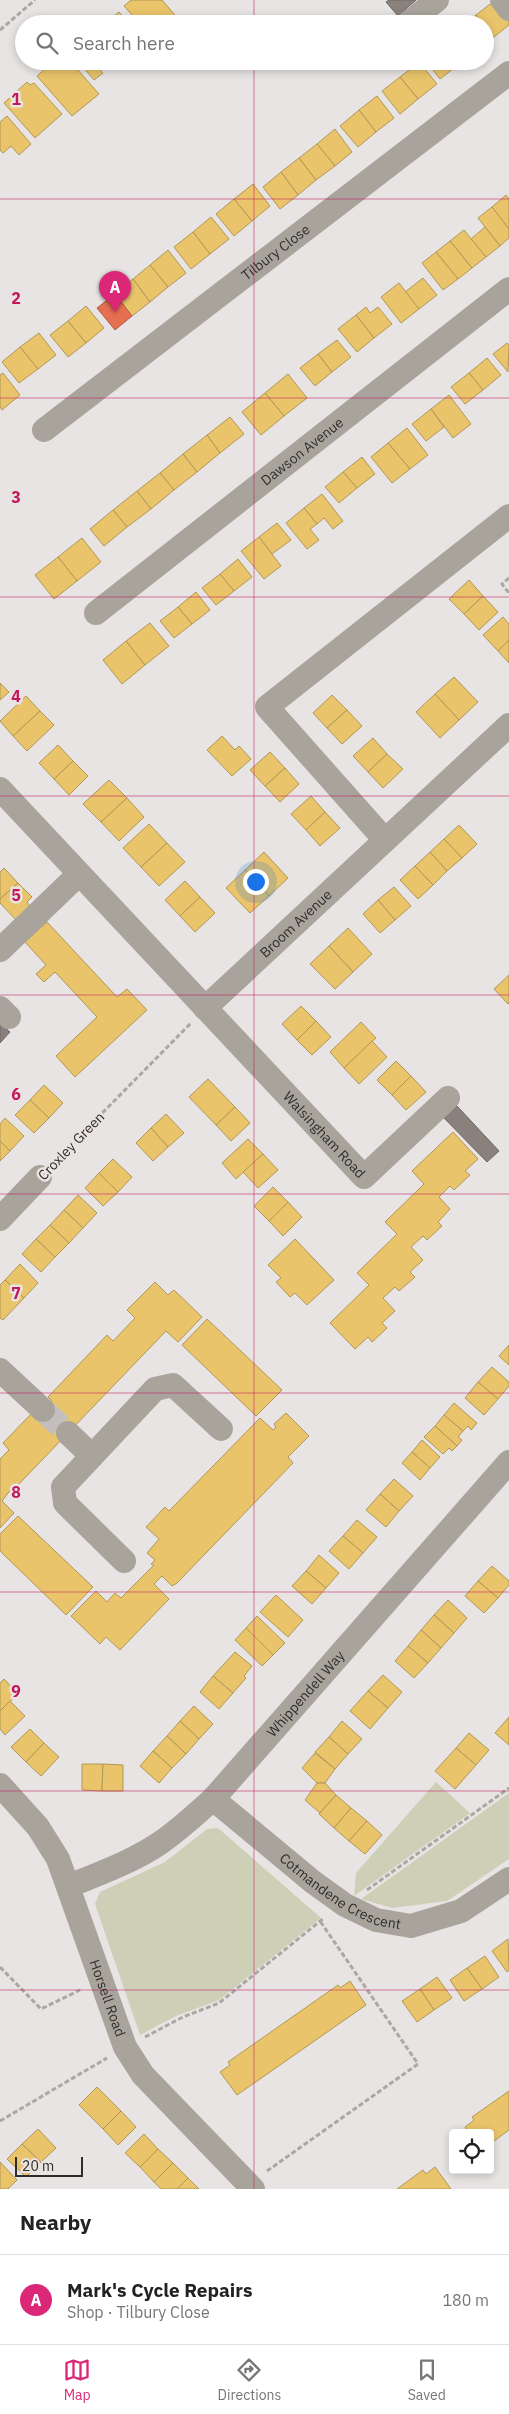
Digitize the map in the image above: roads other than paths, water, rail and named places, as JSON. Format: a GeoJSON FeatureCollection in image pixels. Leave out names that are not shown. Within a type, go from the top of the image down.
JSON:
{"type":"FeatureCollection","features":[{"type":"Feature","properties":{"kind":"street"},"geometry":{"type":"LineString","coordinates":[[418,15],[437,0]]}},
{"type":"Feature","properties":{"kind":"street"},"geometry":{"type":"LineString","coordinates":[[502,0],[509,9]]}},
{"type":"Feature","properties":{"kind":"street","name":"Tilbury Close"},"geometry":{"type":"LineString","coordinates":[[44,430],[509,74]]}},
{"type":"Feature","properties":{"kind":"street","name":"Dawson Avenue"},"geometry":{"type":"LineString","coordinates":[[96,613],[509,289]]}},
{"type":"Feature","properties":{"kind":"street"},"geometry":{"type":"LineString","coordinates":[[385,840],[267,707],[509,516]]}},
{"type":"Feature","properties":{"kind":"street","name":"Broom Avenue"},"geometry":{"type":"LineString","coordinates":[[205,1008],[508,727]]}},
{"type":"Feature","properties":{"kind":"street","name":"Walsingham Road"},"geometry":{"type":"LineString","coordinates":[[0,789],[364,1177],[448,1098]]}},
{"type":"Feature","properties":{"kind":"street"},"geometry":{"type":"LineString","coordinates":[[0,950],[80,874]]}},
{"type":"Feature","properties":{"kind":"street","name":"Croxley Green"},"geometry":{"type":"LineString","coordinates":[[0,1219],[40,1178]]}},
{"type":"Feature","properties":{"kind":"street"},"geometry":{"type":"LineString","coordinates":[[0,1370],[44,1410]]}},
{"type":"Feature","properties":{"kind":"street"},"geometry":{"type":"LineString","coordinates":[[124,1561],[65,1503],[63,1487],[155,1389],[173,1385],[222,1430]]}},
{"type":"Feature","properties":{"kind":"street"},"geometry":{"type":"LineString","coordinates":[[68,1433],[92,1456]]}},
{"type":"Feature","properties":{"kind":"street","name":"Whippendell Way"},"geometry":{"type":"LineString","coordinates":[[69,1886],[127,1862],[184,1826],[212,1798],[509,1462]]}},
{"type":"Feature","properties":{"kind":"street","name":"Horsell Road"},"geometry":{"type":"LineString","coordinates":[[0,1785],[38,1827],[58,1858],[100,1981],[125,2047],[143,2075],[251,2187]]}},
{"type":"Feature","properties":{"kind":"street","name":"Cotmandene Crescent"},"geometry":{"type":"LineString","coordinates":[[212,1798],[312,1882],[345,1905],[376,1920],[412,1926],[461,1911],[509,1879]]}},
{"type":"Feature","properties":{"kind":"tunnel"},"geometry":{"type":"LineString","coordinates":[[43,1410],[68,1433]]}},
{"type":"Feature","properties":{"kind":"place","name":"Mark's Cycle Repairs"},"geometry":{"type":"Point","coordinates":[115,312]}}]}
